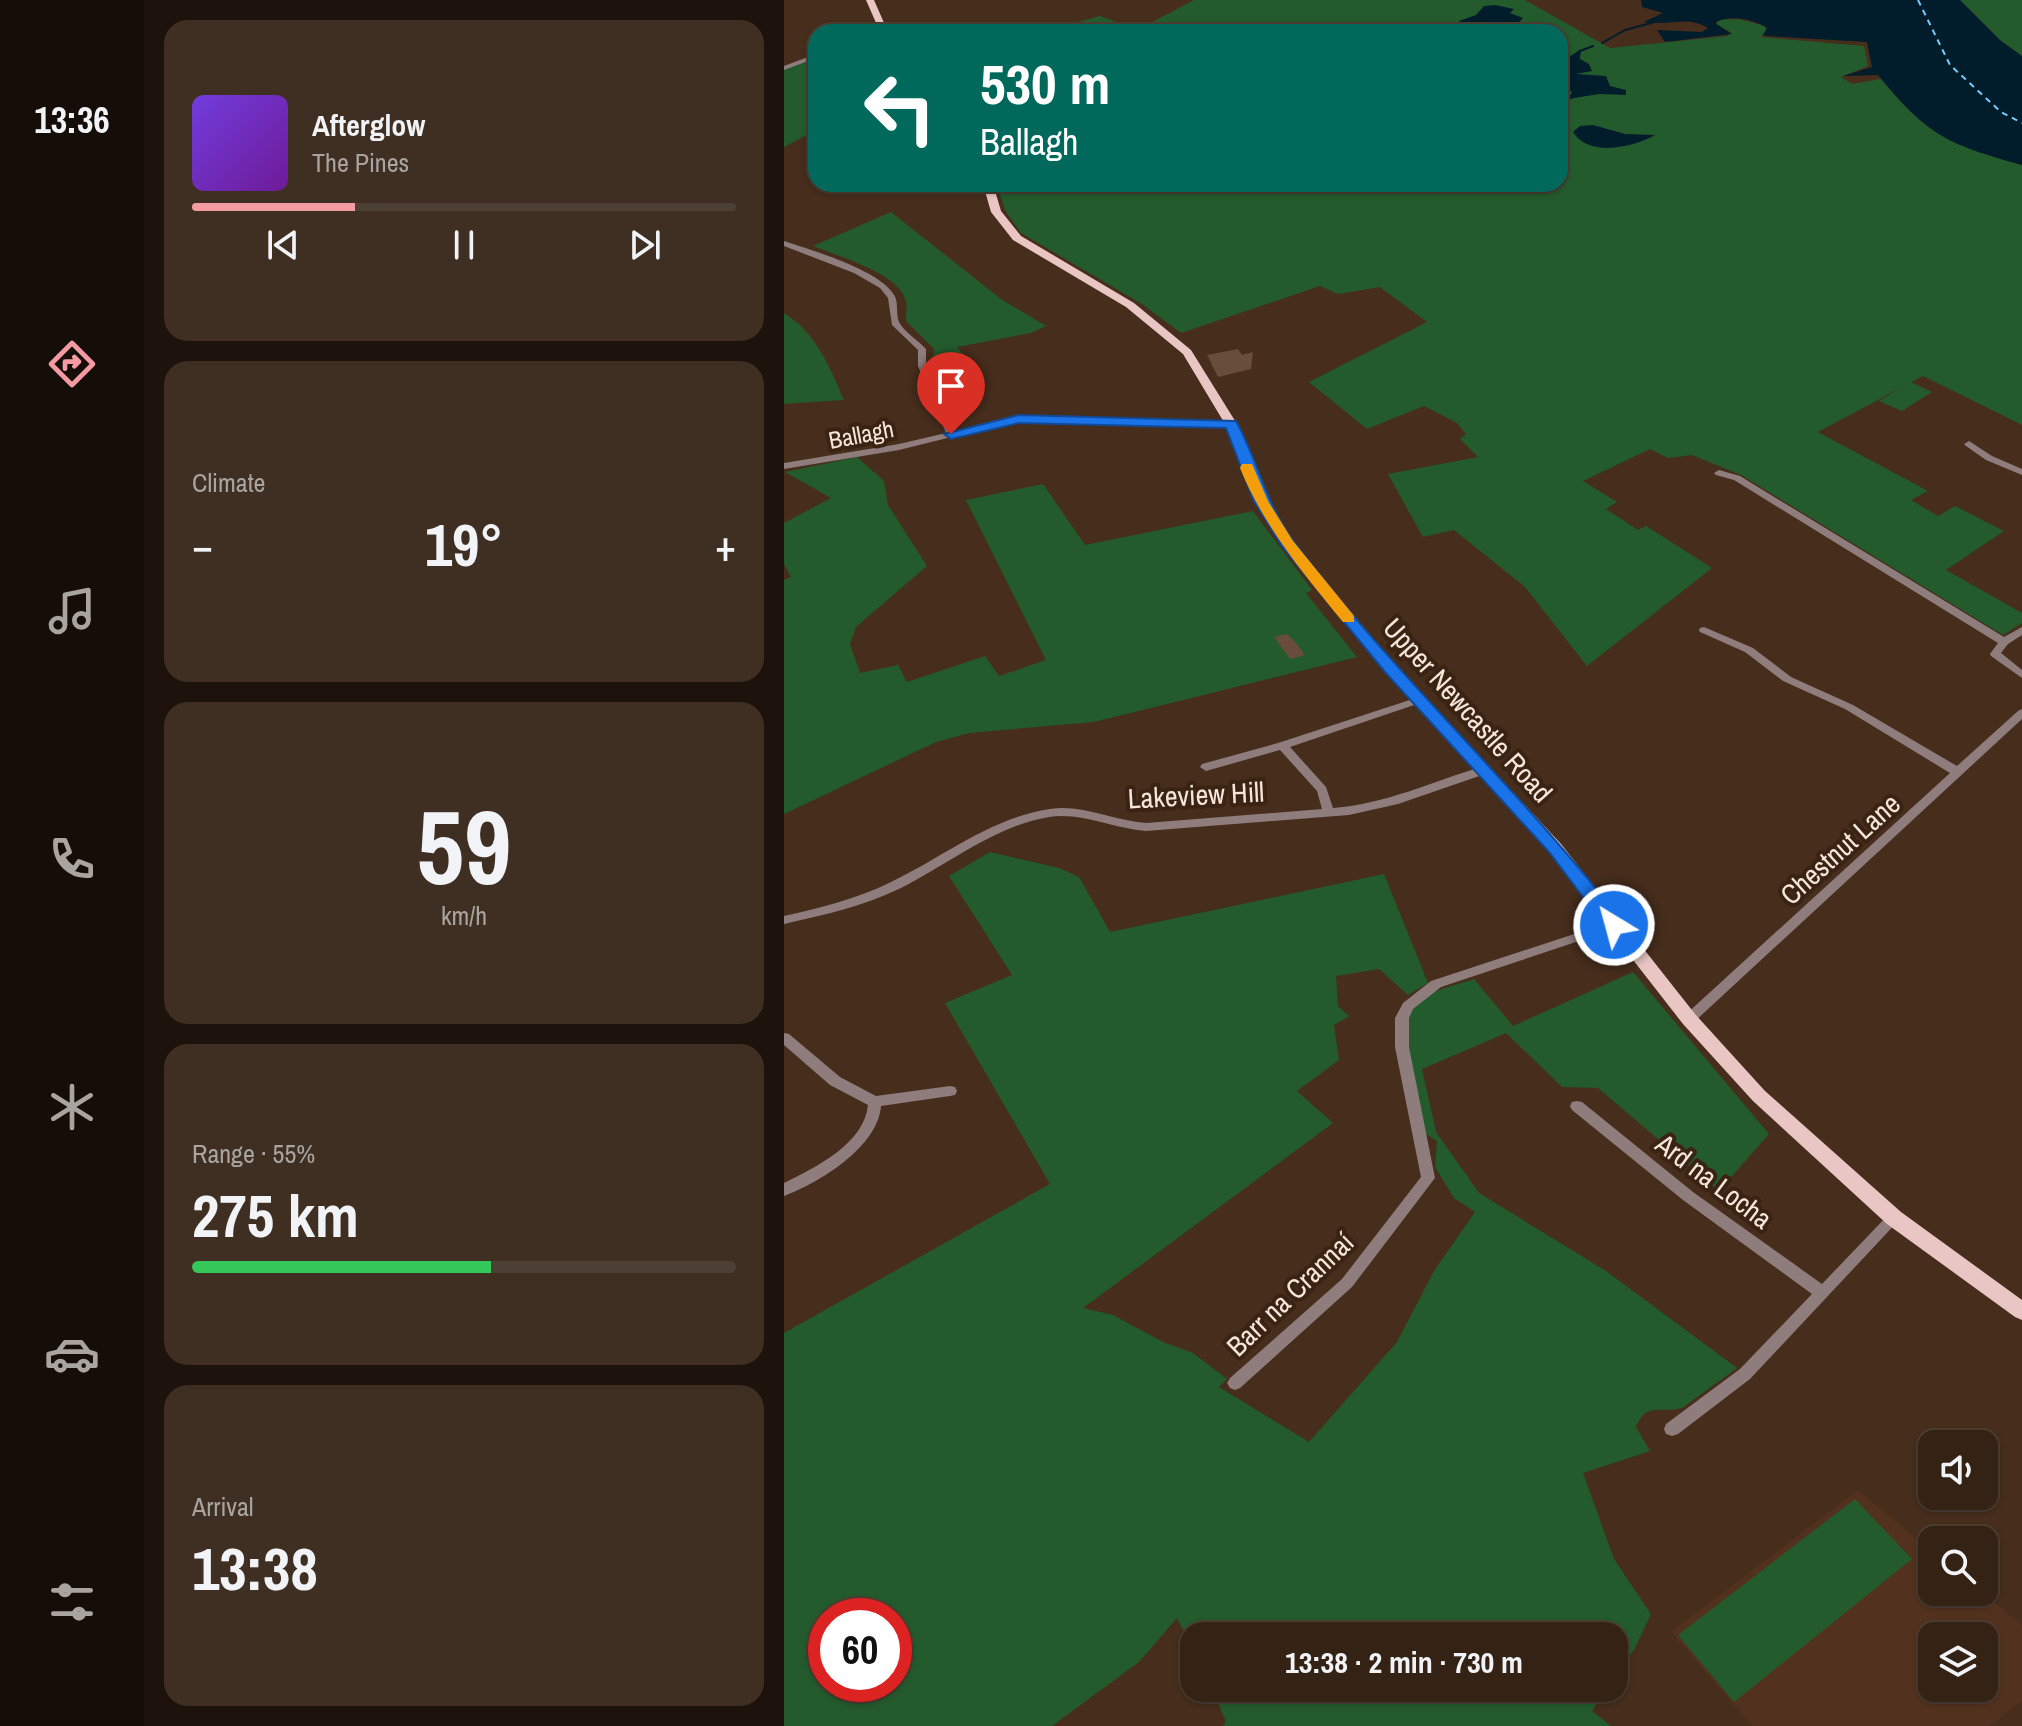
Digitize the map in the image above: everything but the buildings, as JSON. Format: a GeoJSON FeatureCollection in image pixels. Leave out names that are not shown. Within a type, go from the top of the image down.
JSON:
{"type":"FeatureCollection","features":[{"type":"Feature","properties":{"kind":"main road"},"geometry":{"type":"LineString","coordinates":[[870,0],[880,24]]}},
{"type":"Feature","properties":{"kind":"main road","name":"Upper Newcastle Road"},"geometry":{"type":"LineString","coordinates":[[990,192],[996,212],[1017,238],[1132,307],[1187,352],[1231,424],[1261,501],[1287,543],[1419,700],[1555,848],[1689,1019],[1759,1096],[1894,1218],[2020,1307]]}},
{"type":"Feature","properties":{"kind":"street"},"geometry":{"type":"LineString","coordinates":[[784,68],[808,59]]}},
{"type":"Feature","properties":{"kind":"street"},"geometry":{"type":"LineString","coordinates":[[784,243],[873,279],[886,289],[894,304],[896,325],[922,349],[922,366],[951,434]]}},
{"type":"Feature","properties":{"kind":"street","name":"Ballagh"},"geometry":{"type":"LineString","coordinates":[[784,466],[823,462],[1019,419],[1231,424]]}},
{"type":"Feature","properties":{"kind":"street"},"geometry":{"type":"LineString","coordinates":[[1969,444],[1989,458],[2022,472]]}},
{"type":"Feature","properties":{"kind":"street"},"geometry":{"type":"LineString","coordinates":[[1719,473],[1737,478],[2004,642]]}},
{"type":"Feature","properties":{"kind":"street"},"geometry":{"type":"LineString","coordinates":[[1704,630],[1749,650],[1794,683],[1849,707],[1956,771]]}},
{"type":"Feature","properties":{"kind":"street"},"geometry":{"type":"LineString","coordinates":[[2022,630],[2004,642],[1995,654],[2022,675]]}},
{"type":"Feature","properties":{"kind":"street"},"geometry":{"type":"LineString","coordinates":[[1206,767],[1282,746],[1419,700]]}},
{"type":"Feature","properties":{"kind":"street","name":"Chestnut Lane"},"geometry":{"type":"LineString","coordinates":[[1689,1019],[2022,713]]}},
{"type":"Feature","properties":{"kind":"street"},"geometry":{"type":"LineString","coordinates":[[1282,746],[1322,790],[1329,813]]}},
{"type":"Feature","properties":{"kind":"street","name":"Lakeview Hill"},"geometry":{"type":"LineString","coordinates":[[784,920],[890,888],[997,830],[1052,813],[1073,812],[1129,827],[1329,813],[1394,801],[1484,770]]}},
{"type":"Feature","properties":{"kind":"street","name":"Barr na Crannaí"},"geometry":{"type":"LineString","coordinates":[[1235,1383],[1347,1283],[1428,1178],[1402,1047],[1402,1018],[1408,1006],[1436,984],[1614,925]]}},
{"type":"Feature","properties":{"kind":"street"},"geometry":{"type":"LineString","coordinates":[[784,1038],[835,1081],[875,1102],[950,1091]]}},
{"type":"Feature","properties":{"kind":"street"},"geometry":{"type":"LineString","coordinates":[[784,1190],[825,1168],[846,1152],[874,1117],[875,1102]]}},
{"type":"Feature","properties":{"kind":"street","name":"Ard na Locha"},"geometry":{"type":"LineString","coordinates":[[1577,1106],[1688,1196],[1823,1293]]}},
{"type":"Feature","properties":{"kind":"street"},"geometry":{"type":"LineString","coordinates":[[1672,1429],[1745,1374],[1894,1218]]}},
{"type":"Feature","properties":{"kind":"shaded area"},"geometry":{"type":"Polygon","coordinates":[[[1858,1490],[1918,1539],[1918,1606],[1998,1605],[2022,1625],[2022,1701],[1989,1726],[1753,1726],[1671,1632],[1858,1490]]]}},
{"type":"Feature","properties":{"kind":"green space"},"geometry":{"type":"Polygon","coordinates":[[[1194,0],[1525,0],[1568,24],[1149,24],[1194,0]]]}},
{"type":"Feature","properties":{"kind":"green space"},"geometry":{"type":"Polygon","coordinates":[[[1960,0],[2022,0],[2022,56],[2001,41],[1960,0]]]}},
{"type":"Feature","properties":{"kind":"green space"},"geometry":{"type":"Polygon","coordinates":[[[1100,16],[1122,24],[1070,24],[1100,16]]]}},
{"type":"Feature","properties":{"kind":"green space"},"geometry":{"type":"Polygon","coordinates":[[[1738,19],[1765,26],[1761,37],[1864,46],[1868,66],[1841,77],[1852,84],[1881,79],[1913,113],[1942,136],[2022,165],[2022,425],[1923,376],[1818,432],[1928,491],[1911,500],[1938,516],[1955,506],[2004,531],[1946,570],[2022,613],[2022,623],[2003,635],[1741,475],[1692,455],[1668,458],[1650,449],[1583,481],[1617,502],[1606,509],[1638,530],[1646,526],[1712,568],[1587,666],[1525,587],[1454,530],[1423,537],[1388,474],[1478,457],[1460,439],[1466,434],[1457,423],[1424,406],[1367,429],[1309,382],[1427,322],[1380,287],[1338,294],[1320,286],[1181,333],[1142,304],[1021,233],[1006,212],[999,192],[1568,192],[1568,24],[1610,48],[1728,36],[1729,31],[1717,26],[1717,20],[1738,19]]]}},
{"type":"Feature","properties":{"kind":"green space"},"geometry":{"type":"Polygon","coordinates":[[[808,61],[808,134],[784,147],[784,69],[808,61]]]}},
{"type":"Feature","properties":{"kind":"green space"},"geometry":{"type":"Polygon","coordinates":[[[891,212],[1001,299],[1046,326],[1031,333],[957,347],[965,356],[931,369],[934,349],[906,321],[906,301],[901,291],[880,274],[813,246],[891,212]]]}},
{"type":"Feature","properties":{"kind":"green space"},"geometry":{"type":"Polygon","coordinates":[[[784,313],[813,340],[844,400],[784,404],[784,313]]]}},
{"type":"Feature","properties":{"kind":"green space"},"geometry":{"type":"Polygon","coordinates":[[[1911,382],[1932,392],[1902,411],[1879,401],[1911,382]]]}},
{"type":"Feature","properties":{"kind":"green space"},"geometry":{"type":"Polygon","coordinates":[[[857,457],[884,481],[888,505],[927,566],[856,627],[850,644],[860,673],[898,665],[907,682],[985,656],[999,676],[1046,660],[966,500],[1043,484],[1085,545],[1253,511],[1312,590],[1306,593],[1357,657],[1094,722],[969,733],[936,742],[784,814],[784,580],[791,577],[784,564],[784,523],[831,498],[785,472],[857,457]]]}},
{"type":"Feature","properties":{"kind":"green space"},"geometry":{"type":"Polygon","coordinates":[[[990,852],[1059,868],[1079,877],[1110,932],[1384,874],[1428,983],[1408,995],[1379,969],[1336,976],[1338,1006],[1349,1016],[1334,1025],[1339,1060],[1297,1091],[1333,1123],[1083,1308],[1113,1315],[1163,1342],[1193,1353],[1227,1379],[1219,1387],[1309,1442],[1397,1342],[1434,1271],[1475,1212],[1454,1198],[1435,1167],[1437,1141],[1426,1134],[1407,1044],[1412,1011],[1426,996],[1474,979],[1513,1026],[1633,972],[1769,1134],[1719,1191],[1598,1088],[1562,1087],[1506,1033],[1422,1069],[1436,1132],[1479,1193],[1606,1271],[1737,1368],[1682,1408],[1645,1414],[1636,1427],[1650,1451],[1583,1473],[1614,1559],[1651,1614],[1628,1658],[1628,1622],[1180,1624],[1177,1618],[1139,1662],[1052,1726],[784,1726],[784,1333],[1050,1184],[945,1003],[1012,975],[949,876],[990,852]]]}},
{"type":"Feature","properties":{"kind":"green space"},"geometry":{"type":"Polygon","coordinates":[[[1855,1499],[1912,1559],[1734,1702],[1678,1635],[1855,1499]]]}},
{"type":"Feature","properties":{"kind":"green space"},"geometry":{"type":"Polygon","coordinates":[[[1217,1702],[1598,1702],[1592,1711],[1611,1726],[1223,1726],[1226,1721],[1217,1702]]]}},
{"type":"Feature","properties":{"kind":"water"},"geometry":{"type":"Polygon","coordinates":[[[1641,0],[1960,0],[2001,41],[2022,56],[2022,165],[1975,151],[1941,135],[1911,112],[1878,75],[1843,76],[1872,67],[1867,42],[1766,36],[1763,35],[1767,28],[1762,25],[1734,18],[1715,23],[1732,34],[1665,42],[1657,30],[1702,32],[1708,28],[1686,21],[1644,22],[1663,13],[1642,7],[1641,0]]]}},
{"type":"Feature","properties":{"kind":"water"},"geometry":{"type":"Polygon","coordinates":[[[1484,6],[1514,9],[1510,13],[1523,18],[1518,24],[1462,24],[1459,21],[1476,15],[1484,6]]]}},
{"type":"Feature","properties":{"kind":"water"},"geometry":{"type":"Polygon","coordinates":[[[1581,49],[1580,59],[1589,64],[1592,71],[1576,74],[1606,76],[1610,86],[1626,90],[1626,95],[1599,94],[1568,99],[1572,92],[1568,90],[1568,58],[1581,49]]]}},
{"type":"Feature","properties":{"kind":"water"},"geometry":{"type":"Polygon","coordinates":[[[1593,125],[1625,134],[1655,135],[1624,146],[1600,148],[1580,140],[1573,132],[1580,126],[1593,125]]]}},
{"type":"Feature","properties":{"kind":"waterway"},"geometry":{"type":"LineString","coordinates":[[1602,43],[1625,30],[1655,22]]}},
{"type":"Feature","properties":{"kind":"waterway"},"geometry":{"type":"LineString","coordinates":[[1580,51],[1593,46]]}},
{"type":"Feature","properties":{"kind":"waterway"},"geometry":{"type":"LineString","coordinates":[[1568,99],[1573,97]]}},
{"type":"Feature","properties":{"kind":"ferry route"},"geometry":{"type":"LineString","coordinates":[[1918,0],[1950,65],[2001,112],[2022,123]]}},
{"type":"Feature","properties":{"kind":"slow traffic"},"geometry":{"type":"LineString","coordinates":[[1247,468],[1261,501],[1287,543],[1348,619]]}},
{"type":"Feature","properties":{"kind":"route"},"geometry":{"type":"LineString","coordinates":[[951,434],[1019,419],[1231,424],[1261,501],[1287,543],[1391,669],[1521,808],[1614,925]]}}]}
